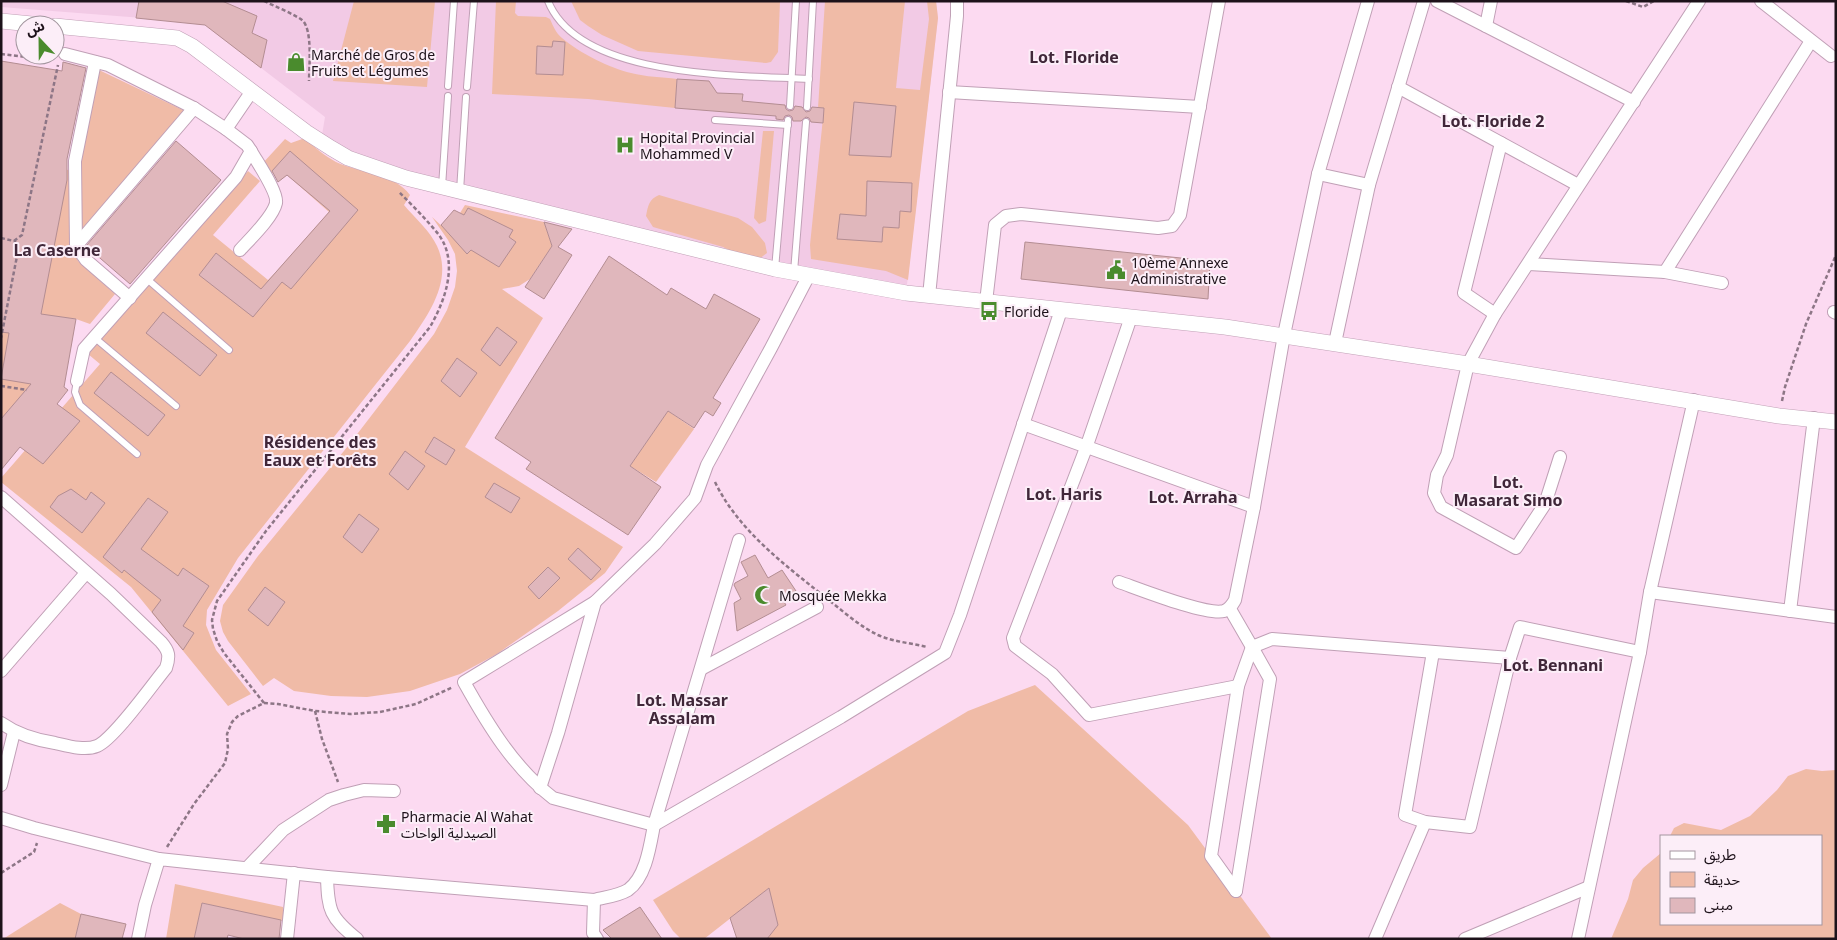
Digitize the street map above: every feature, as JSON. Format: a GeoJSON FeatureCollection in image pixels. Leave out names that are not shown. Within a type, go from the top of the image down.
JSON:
{"type":"FeatureCollection","features":[{"type":"Feature","properties":{"kind":"street"},"geometry":{"type":"LineString","coordinates":[[929,296],[957,16],[956,1]]}},
{"type":"Feature","properties":{"kind":"street"},"geometry":{"type":"LineString","coordinates":[[986,302],[994,225],[1006,216],[1021,214],[1158,228],[1172,226],[1180,216],[1219,1]]}},
{"type":"Feature","properties":{"kind":"street"},"geometry":{"type":"LineString","coordinates":[[1119,582],[1207,611],[1222,612],[1230,609],[1235,600],[1254,506],[1284,335],[1318,174],[1368,1]]}},
{"type":"Feature","properties":{"kind":"street"},"geometry":{"type":"LineString","coordinates":[[1335,343],[1369,185],[1424,1]]}},
{"type":"Feature","properties":{"kind":"street"},"geometry":{"type":"LineString","coordinates":[[1437,1],[1634,102]]}},
{"type":"Feature","properties":{"kind":"street"},"geometry":{"type":"LineString","coordinates":[[1486,26],[1491,1]]}},
{"type":"Feature","properties":{"kind":"street"},"geometry":{"type":"LineString","coordinates":[[1560,457],[1545,504],[1516,548],[1442,507],[1434,493],[1437,475],[1447,455],[1468,364],[1495,314],[1699,1]]}},
{"type":"Feature","properties":{"kind":"street"},"geometry":{"type":"LineString","coordinates":[[1761,1],[1831,56]]}},
{"type":"Feature","properties":{"kind":"street"},"geometry":{"type":"LineString","coordinates":[[1,21],[15,22]]}},
{"type":"Feature","properties":{"kind":"street"},"geometry":{"type":"LineString","coordinates":[[65,27],[177,38],[192,46],[306,132],[348,158],[406,178],[775,269],[929,296],[1225,327],[1284,335],[1694,400],[1779,416],[1814,418],[1836,422]]}},
{"type":"Feature","properties":{"kind":"street"},"geometry":{"type":"LineString","coordinates":[[1665,272],[1811,41]]}},
{"type":"Feature","properties":{"kind":"street"},"geometry":{"type":"LineString","coordinates":[[65,54],[108,65],[194,108],[247,145],[274,193],[276,202],[272,212],[240,250]]}},
{"type":"Feature","properties":{"kind":"street"},"geometry":{"type":"LineString","coordinates":[[95,62],[75,161],[76,246],[86,260],[130,298]]}},
{"type":"Feature","properties":{"kind":"street"},"geometry":{"type":"LineString","coordinates":[[1398,87],[1578,185]]}},
{"type":"Feature","properties":{"kind":"street"},"geometry":{"type":"LineString","coordinates":[[226,129],[252,91]]}},
{"type":"Feature","properties":{"kind":"street"},"geometry":{"type":"LineString","coordinates":[[949,92],[1200,107]]}},
{"type":"Feature","properties":{"kind":"street"},"geometry":{"type":"LineString","coordinates":[[76,246],[194,108]]}},
{"type":"Feature","properties":{"kind":"street"},"geometry":{"type":"LineString","coordinates":[[1495,314],[1464,293],[1501,143]]}},
{"type":"Feature","properties":{"kind":"street"},"geometry":{"type":"LineString","coordinates":[[77,381],[84,349],[236,177],[251,151]]}},
{"type":"Feature","properties":{"kind":"street"},"geometry":{"type":"LineString","coordinates":[[1318,174],[1369,185]]}},
{"type":"Feature","properties":{"kind":"street"},"geometry":{"type":"LineString","coordinates":[[1528,264],[1665,272],[1722,283]]}},
{"type":"Feature","properties":{"kind":"street"},"geometry":{"type":"LineString","coordinates":[[801,274],[771,348],[706,465],[695,498],[655,544],[595,602],[464,682],[492,732],[540,788],[553,798],[654,825],[841,717],[945,653],[960,615],[1061,310]]}},
{"type":"Feature","properties":{"kind":"street"},"geometry":{"type":"LineString","coordinates":[[1131,317],[1086,448],[1013,638],[1014,646],[1052,674],[1089,715],[1238,686]]}},
{"type":"Feature","properties":{"kind":"street"},"geometry":{"type":"LineString","coordinates":[[1578,939],[1640,652],[1650,592],[1694,400]]}},
{"type":"Feature","properties":{"kind":"street"},"geometry":{"type":"LineString","coordinates":[[1790,611],[1814,418]]}},
{"type":"Feature","properties":{"kind":"street"},"geometry":{"type":"LineString","coordinates":[[1023,424],[1086,448],[1254,506]]}},
{"type":"Feature","properties":{"kind":"street"},"geometry":{"type":"LineString","coordinates":[[1,723],[14,732],[33,739],[83,748],[97,746],[110,738],[166,668],[169,658],[167,649],[161,642],[86,572],[2,499]]}},
{"type":"Feature","properties":{"kind":"street"},"geometry":{"type":"LineString","coordinates":[[1,818],[159,859],[294,874],[594,900],[615,895],[628,890],[636,881],[649,851],[654,825],[739,540]]}},
{"type":"Feature","properties":{"kind":"street"},"geometry":{"type":"LineString","coordinates":[[1,671],[86,572]]}},
{"type":"Feature","properties":{"kind":"street"},"geometry":{"type":"LineString","coordinates":[[1650,592],[1836,617]]}},
{"type":"Feature","properties":{"kind":"street"},"geometry":{"type":"LineString","coordinates":[[540,788],[595,602]]}},
{"type":"Feature","properties":{"kind":"street"},"geometry":{"type":"LineString","coordinates":[[701,669],[817,607]]}},
{"type":"Feature","properties":{"kind":"street"},"geometry":{"type":"LineString","coordinates":[[1230,609],[1252,647],[1270,679],[1236,891],[1211,856],[1238,686],[1252,647],[1272,639],[1510,658]]}},
{"type":"Feature","properties":{"kind":"street"},"geometry":{"type":"LineString","coordinates":[[1433,652],[1405,815],[1424,822],[1470,827],[1510,658],[1520,627],[1640,652]]}},
{"type":"Feature","properties":{"kind":"street"},"geometry":{"type":"LineString","coordinates":[[1,785],[14,732]]}},
{"type":"Feature","properties":{"kind":"street"},"geometry":{"type":"LineString","coordinates":[[247,868],[283,830],[314,809],[344,795],[364,790],[394,791]]}},
{"type":"Feature","properties":{"kind":"street"},"geometry":{"type":"LineString","coordinates":[[1375,939],[1424,822]]}},
{"type":"Feature","properties":{"kind":"street"},"geometry":{"type":"LineString","coordinates":[[138,939],[145,905],[159,859]]}},
{"type":"Feature","properties":{"kind":"street"},"geometry":{"type":"LineString","coordinates":[[287,939],[294,874]]}},
{"type":"Feature","properties":{"kind":"street"},"geometry":{"type":"LineString","coordinates":[[327,877],[329,909],[357,939]]}},
{"type":"Feature","properties":{"kind":"street"},"geometry":{"type":"LineString","coordinates":[[1465,939],[1589,887]]}},
{"type":"Feature","properties":{"kind":"street"},"geometry":{"type":"LineString","coordinates":[[594,900],[593,933],[597,939]]}},
{"type":"Feature","properties":{"kind":"lane"},"geometry":{"type":"LineString","coordinates":[[448,86],[454,1]]}},
{"type":"Feature","properties":{"kind":"lane"},"geometry":{"type":"LineString","coordinates":[[467,87],[474,1]]}},
{"type":"Feature","properties":{"kind":"lane"},"geometry":{"type":"LineString","coordinates":[[548,1],[556,15],[578,37],[614,56],[670,69],[712,74],[809,79]]}},
{"type":"Feature","properties":{"kind":"lane"},"geometry":{"type":"LineString","coordinates":[[790,106],[796,1]]}},
{"type":"Feature","properties":{"kind":"lane"},"geometry":{"type":"LineString","coordinates":[[807,107],[813,1]]}},
{"type":"Feature","properties":{"kind":"lane"},"geometry":{"type":"LineString","coordinates":[[442,187],[448,96]]}},
{"type":"Feature","properties":{"kind":"lane"},"geometry":{"type":"LineString","coordinates":[[460,192],[466,97]]}},
{"type":"Feature","properties":{"kind":"lane"},"geometry":{"type":"LineString","coordinates":[[715,120],[788,123],[775,269]]}},
{"type":"Feature","properties":{"kind":"lane"},"geometry":{"type":"LineString","coordinates":[[801,274],[806,122]]}},
{"type":"Feature","properties":{"kind":"lane"},"geometry":{"type":"LineString","coordinates":[[147,279],[229,350]]}},
{"type":"Feature","properties":{"kind":"lane"},"geometry":{"type":"LineString","coordinates":[[95,338],[176,406]]}},
{"type":"Feature","properties":{"kind":"lane"},"geometry":{"type":"LineString","coordinates":[[77,381],[75,392],[80,405],[137,454]]}},
{"type":"Feature","properties":{"kind":"path"},"geometry":{"type":"LineString","coordinates":[[264,1],[303,20],[307,28],[310,53],[309,81]]}},
{"type":"Feature","properties":{"kind":"path"},"geometry":{"type":"LineString","coordinates":[[1626,1],[1644,7],[1654,1]]}},
{"type":"Feature","properties":{"kind":"path"},"geometry":{"type":"LineString","coordinates":[[2,54],[58,61],[22,235],[14,241]]}},
{"type":"Feature","properties":{"kind":"path"},"geometry":{"type":"LineString","coordinates":[[264,703],[224,653],[217,641],[212,629],[212,620],[217,601],[266,531],[430,327],[441,308],[446,291],[448,255],[440,236],[410,204]]}},
{"type":"Feature","properties":{"kind":"path"},"geometry":{"type":"LineString","coordinates":[[1,238],[14,241],[17,244],[18,251],[1,338]]}},
{"type":"Feature","properties":{"kind":"path"},"geometry":{"type":"LineString","coordinates":[[1779,416],[1785,387],[1806,324],[1836,255]]}},
{"type":"Feature","properties":{"kind":"path"},"geometry":{"type":"LineString","coordinates":[[1,386],[27,390]]}},
{"type":"Feature","properties":{"kind":"path"},"geometry":{"type":"LineString","coordinates":[[706,465],[731,509],[755,536],[788,567],[823,595]]}},
{"type":"Feature","properties":{"kind":"path"},"geometry":{"type":"LineString","coordinates":[[830,601],[878,635],[945,653]]}},
{"type":"Feature","properties":{"kind":"path"},"geometry":{"type":"LineString","coordinates":[[159,859],[194,804],[225,763],[228,749],[227,734],[232,722],[238,716],[264,703],[350,714],[380,712],[416,704],[464,682]]}},
{"type":"Feature","properties":{"kind":"path"},"geometry":{"type":"LineString","coordinates":[[315,711],[322,739],[344,795]]}},
{"type":"Feature","properties":{"kind":"path"},"geometry":{"type":"LineString","coordinates":[[1,873],[34,852],[39,839],[34,828]]}},
{"type":"Feature","properties":{"kind":"shaded area","name":"Hopital Provincial Mohammed V"},"geometry":{"type":"Polygon","coordinates":[[[1,1],[936,1],[938,18],[906,293],[460,192],[321,141],[325,117],[205,25],[194,22],[1,7],[1,1]]]}},
{"type":"Feature","properties":{"kind":"green space"},"geometry":{"type":"Polygon","coordinates":[[[354,1],[435,1],[427,87],[333,81],[354,1]]]}},
{"type":"Feature","properties":{"kind":"green space"},"geometry":{"type":"Polygon","coordinates":[[[496,1],[516,1],[515,13],[518,16],[546,17],[550,19],[556,32],[562,38],[604,64],[637,74],[677,79],[675,108],[588,99],[492,94],[496,1]]]}},
{"type":"Feature","properties":{"kind":"green space"},"geometry":{"type":"Polygon","coordinates":[[[571,1],[780,1],[778,52],[771,62],[766,63],[638,51],[602,35],[588,26],[580,20],[571,1]]]}},
{"type":"Feature","properties":{"kind":"green space"},"geometry":{"type":"Polygon","coordinates":[[[825,1],[905,1],[896,88],[920,90],[929,19],[927,1],[936,1],[938,18],[908,280],[886,271],[811,259],[810,245],[824,108],[818,108],[825,1]]]}},
{"type":"Feature","properties":{"kind":"green space"},"geometry":{"type":"Polygon","coordinates":[[[99,70],[185,111],[80,231],[81,158],[99,70]]]}},
{"type":"Feature","properties":{"kind":"green space"},"geometry":{"type":"Polygon","coordinates":[[[763,131],[774,131],[766,221],[759,224],[754,218],[763,131]]]}},
{"type":"Feature","properties":{"kind":"green space"},"geometry":{"type":"Polygon","coordinates":[[[305,138],[336,162],[376,174],[395,182],[403,188],[410,195],[404,205],[434,240],[441,259],[442,271],[437,296],[417,331],[238,558],[207,610],[206,625],[216,650],[251,694],[228,706],[131,587],[1,482],[1,478],[100,364],[88,354],[248,171],[260,181],[213,235],[268,280],[274,274],[329,212],[287,175],[281,180],[262,164],[285,139],[291,143],[305,138]]]}},
{"type":"Feature","properties":{"kind":"green space"},"geometry":{"type":"Polygon","coordinates":[[[42,167],[69,170],[69,248],[79,262],[115,294],[90,324],[76,319],[52,316],[44,370],[1,419],[1,286],[42,167]]]}},
{"type":"Feature","properties":{"kind":"green space"},"geometry":{"type":"Polygon","coordinates":[[[659,195],[738,218],[752,227],[765,243],[767,253],[759,259],[737,254],[723,247],[653,227],[646,216],[651,201],[659,195]]]}},
{"type":"Feature","properties":{"kind":"green space"},"geometry":{"type":"Polygon","coordinates":[[[465,205],[544,222],[552,246],[530,279],[519,286],[502,289],[543,318],[465,447],[623,547],[605,573],[558,611],[497,654],[460,674],[410,691],[367,697],[331,696],[294,691],[274,678],[263,686],[223,632],[220,621],[223,605],[258,556],[348,446],[434,334],[447,310],[455,287],[457,271],[455,254],[432,217],[445,229],[465,205]]]}},
{"type":"Feature","properties":{"kind":"green space"},"geometry":{"type":"Polygon","coordinates":[[[668,411],[694,429],[656,482],[630,466],[668,411]]]}},
{"type":"Feature","properties":{"kind":"green space"},"geometry":{"type":"Polygon","coordinates":[[[1035,685],[1188,825],[1272,939],[767,939],[769,888],[704,939],[681,939],[673,931],[653,900],[968,711],[1035,685]]]}},
{"type":"Feature","properties":{"kind":"green space"},"geometry":{"type":"Polygon","coordinates":[[[1806,769],[1836,770],[1836,939],[1611,939],[1628,899],[1633,880],[1643,868],[1660,854],[1660,925],[1822,925],[1822,835],[1670,835],[1674,828],[1684,823],[1721,830],[1750,816],[1777,790],[1788,776],[1806,769]]]}},
{"type":"Feature","properties":{"kind":"green space"},"geometry":{"type":"Polygon","coordinates":[[[175,884],[283,907],[283,921],[202,903],[194,939],[166,939],[175,884]]]}},
{"type":"Feature","properties":{"kind":"green space"},"geometry":{"type":"Polygon","coordinates":[[[60,903],[81,914],[75,939],[3,939],[60,903]]]}},
{"type":"Feature","properties":{"kind":"building"},"geometry":{"type":"Polygon","coordinates":[[[139,1],[222,1],[257,16],[252,33],[267,40],[261,68],[205,25],[136,18],[139,1]]]}},
{"type":"Feature","properties":{"kind":"building"},"geometry":{"type":"Polygon","coordinates":[[[553,41],[565,42],[563,75],[536,74],[537,46],[552,47],[553,41]]]}},
{"type":"Feature","properties":{"kind":"building"},"geometry":{"type":"Polygon","coordinates":[[[1,61],[15,63],[15,65],[62,71],[65,63],[86,68],[67,159],[67,180],[41,314],[76,319],[64,387],[68,390],[57,404],[80,421],[43,464],[20,447],[1,470],[1,419],[31,384],[1,379],[9,333],[1,332],[1,61]]]}},
{"type":"Feature","properties":{"kind":"building"},"geometry":{"type":"Polygon","coordinates":[[[677,79],[709,81],[717,93],[743,94],[742,101],[785,105],[789,111],[793,110],[795,106],[802,107],[806,112],[810,111],[812,107],[824,108],[823,123],[811,122],[806,117],[801,121],[793,121],[789,115],[785,116],[783,120],[776,119],[776,116],[675,108],[677,79]]]}},
{"type":"Feature","properties":{"kind":"building"},"geometry":{"type":"Polygon","coordinates":[[[854,102],[896,106],[891,157],[849,155],[854,102]]]}},
{"type":"Feature","properties":{"kind":"building"},"geometry":{"type":"Polygon","coordinates":[[[176,141],[221,180],[130,284],[86,246],[176,141]]]}},
{"type":"Feature","properties":{"kind":"building"},"geometry":{"type":"Polygon","coordinates":[[[290,151],[358,210],[291,289],[282,282],[253,317],[199,275],[216,253],[261,289],[330,211],[287,175],[278,182],[272,171],[290,151]]]}},
{"type":"Feature","properties":{"kind":"building"},"geometry":{"type":"Polygon","coordinates":[[[867,181],[912,183],[911,212],[900,211],[899,228],[883,227],[882,242],[837,239],[840,214],[866,216],[867,181]]]}},
{"type":"Feature","properties":{"kind":"building"},"geometry":{"type":"Polygon","coordinates":[[[468,208],[513,230],[509,237],[516,242],[499,267],[471,250],[467,254],[441,225],[454,210],[464,215],[468,208]]]}},
{"type":"Feature","properties":{"kind":"building"},"geometry":{"type":"Polygon","coordinates":[[[544,222],[572,229],[558,247],[572,255],[544,299],[525,287],[552,246],[544,222]]]}},
{"type":"Feature","properties":{"kind":"building","name":"10ème Annexe Administrative"},"geometry":{"type":"Polygon","coordinates":[[[1025,242],[1210,261],[1208,299],[1021,279],[1025,242]]]}},
{"type":"Feature","properties":{"kind":"building"},"geometry":{"type":"Polygon","coordinates":[[[609,256],[667,295],[671,288],[706,309],[714,294],[760,319],[713,398],[721,403],[713,416],[705,411],[694,428],[668,411],[630,466],[661,487],[628,535],[526,469],[531,462],[495,438],[609,256]]]}},
{"type":"Feature","properties":{"kind":"building"},"geometry":{"type":"Polygon","coordinates":[[[163,312],[217,355],[200,376],[146,333],[163,312]]]}},
{"type":"Feature","properties":{"kind":"building"},"geometry":{"type":"Polygon","coordinates":[[[497,327],[517,342],[500,366],[481,350],[497,327]]]}},
{"type":"Feature","properties":{"kind":"building"},"geometry":{"type":"Polygon","coordinates":[[[457,358],[477,373],[460,397],[441,381],[457,358]]]}},
{"type":"Feature","properties":{"kind":"building"},"geometry":{"type":"Polygon","coordinates":[[[111,372],[165,415],[148,436],[94,393],[111,372]]]}},
{"type":"Feature","properties":{"kind":"building"},"geometry":{"type":"Polygon","coordinates":[[[434,437],[455,450],[446,465],[425,452],[434,437]]]}},
{"type":"Feature","properties":{"kind":"building"},"geometry":{"type":"Polygon","coordinates":[[[405,451],[425,466],[408,490],[389,474],[405,451]]]}},
{"type":"Feature","properties":{"kind":"building"},"geometry":{"type":"Polygon","coordinates":[[[494,483],[520,498],[511,513],[485,497],[494,483]]]}},
{"type":"Feature","properties":{"kind":"building"},"geometry":{"type":"Polygon","coordinates":[[[71,489],[86,500],[91,492],[105,503],[82,533],[50,507],[58,496],[71,489]]]}},
{"type":"Feature","properties":{"kind":"building"},"geometry":{"type":"Polygon","coordinates":[[[148,498],[168,512],[141,549],[178,576],[183,568],[209,586],[183,626],[194,633],[183,650],[152,612],[161,600],[124,570],[122,573],[103,557],[148,498]]]}},
{"type":"Feature","properties":{"kind":"building"},"geometry":{"type":"Polygon","coordinates":[[[359,514],[379,529],[362,553],[343,537],[359,514]]]}},
{"type":"Feature","properties":{"kind":"building"},"geometry":{"type":"Polygon","coordinates":[[[578,548],[601,569],[591,580],[568,559],[578,548]]]}},
{"type":"Feature","properties":{"kind":"building","name":"Mosquée Mekka"},"geometry":{"type":"Polygon","coordinates":[[[755,555],[768,578],[782,570],[796,591],[782,599],[786,605],[737,631],[734,603],[741,599],[734,585],[748,576],[741,562],[755,555]]]}},
{"type":"Feature","properties":{"kind":"building"},"geometry":{"type":"Polygon","coordinates":[[[548,567],[560,578],[539,599],[528,587],[548,567]]]}},
{"type":"Feature","properties":{"kind":"building"},"geometry":{"type":"Polygon","coordinates":[[[265,587],[285,602],[268,626],[248,610],[265,587]]]}},
{"type":"Feature","properties":{"kind":"building"},"geometry":{"type":"Polygon","coordinates":[[[769,888],[778,925],[767,939],[737,939],[730,918],[769,888]]]}},
{"type":"Feature","properties":{"kind":"building"},"geometry":{"type":"Polygon","coordinates":[[[202,903],[281,920],[279,939],[244,939],[228,935],[227,939],[194,939],[202,903]]]}},
{"type":"Feature","properties":{"kind":"building"},"geometry":{"type":"Polygon","coordinates":[[[640,907],[662,939],[612,939],[603,930],[640,907]]]}},
{"type":"Feature","properties":{"kind":"building"},"geometry":{"type":"Polygon","coordinates":[[[81,914],[126,924],[122,939],[75,939],[81,914]]]}},
{"type":"Feature","properties":{"kind":"place","name":"Marché de Gros de Fruits et Légumes"},"geometry":{"type":"Point","coordinates":[296,62]}},
{"type":"Feature","properties":{"kind":"place","name":"Hopital Provincial Mohammed V"},"geometry":{"type":"Point","coordinates":[625,145]}},
{"type":"Feature","properties":{"kind":"place","name":"10ème Annexe Administrative"},"geometry":{"type":"Point","coordinates":[1116,270]}},
{"type":"Feature","properties":{"kind":"place","name":"Floride"},"geometry":{"type":"Point","coordinates":[989,311]}},
{"type":"Feature","properties":{"kind":"place","name":"Mosquée Mekka"},"geometry":{"type":"Point","coordinates":[764,595]}},
{"type":"Feature","properties":{"kind":"place","name":"Pharmacie Al Wahat الصيدلية الواحات"},"geometry":{"type":"Point","coordinates":[386,824]}},
{"type":"Feature","properties":{"kind":"district","name":"Lot. Floride"},"geometry":{"type":"Point","coordinates":[1074,57]}},
{"type":"Feature","properties":{"kind":"district","name":"Lot. Floride 2"},"geometry":{"type":"Point","coordinates":[1493,121]}},
{"type":"Feature","properties":{"kind":"district","name":"La Caserne"},"geometry":{"type":"Point","coordinates":[57,250]}},
{"type":"Feature","properties":{"kind":"district","name":"Résidence des Eaux et Forêts"},"geometry":{"type":"Point","coordinates":[320,451]}},
{"type":"Feature","properties":{"kind":"district","name":"Lot. Masarat Simo"},"geometry":{"type":"Point","coordinates":[1508,491]}},
{"type":"Feature","properties":{"kind":"district","name":"Lot. Haris"},"geometry":{"type":"Point","coordinates":[1064,494]}},
{"type":"Feature","properties":{"kind":"district","name":"Lot. Arraha"},"geometry":{"type":"Point","coordinates":[1193,497]}},
{"type":"Feature","properties":{"kind":"district","name":"Lot. Bennani"},"geometry":{"type":"Point","coordinates":[1553,665]}},
{"type":"Feature","properties":{"kind":"district","name":"Lot. Massar Assalam"},"geometry":{"type":"Point","coordinates":[682,709]}}]}
